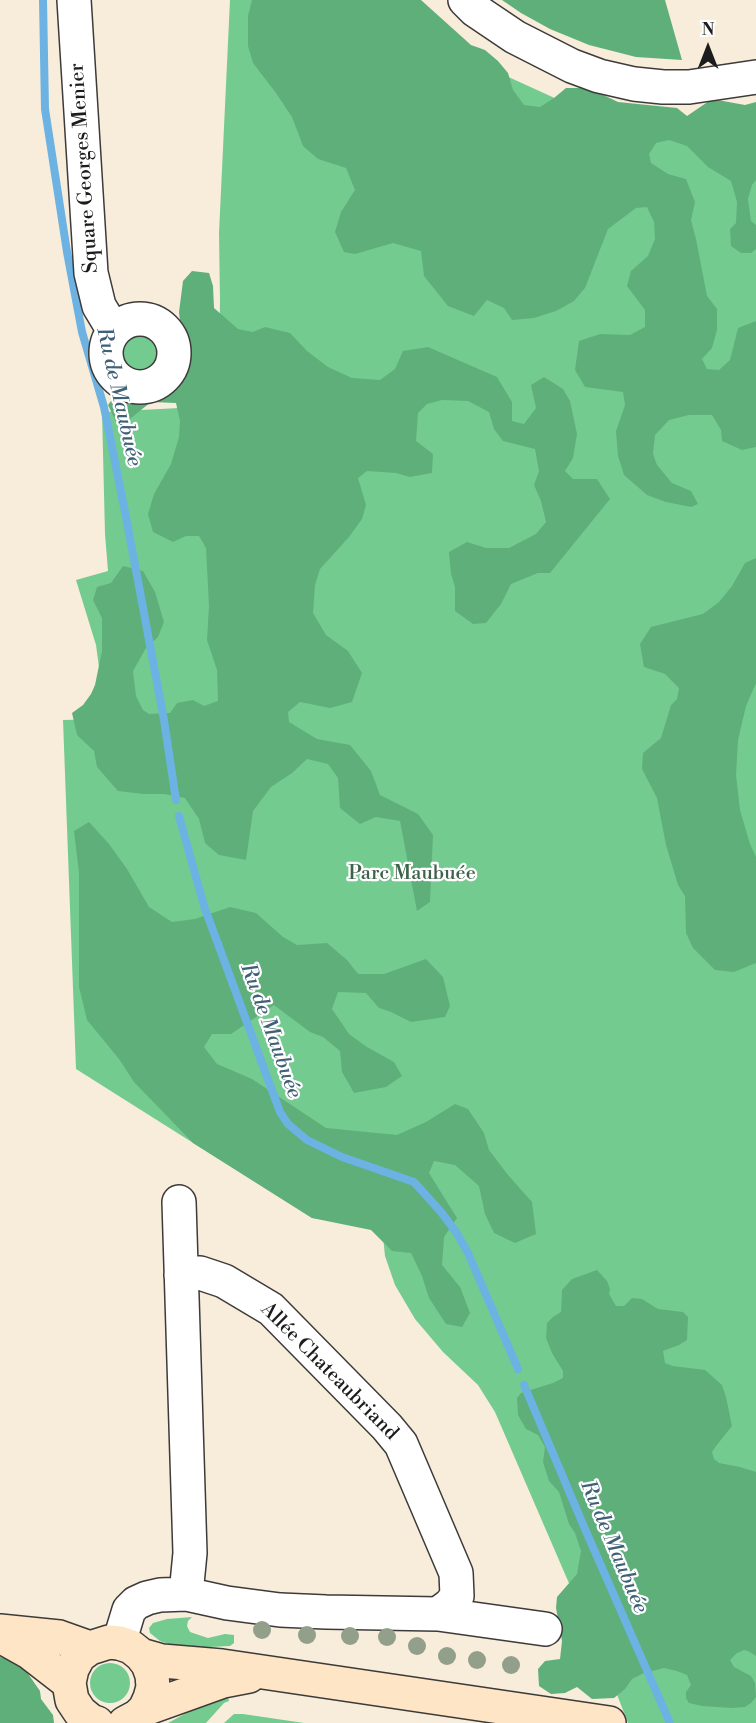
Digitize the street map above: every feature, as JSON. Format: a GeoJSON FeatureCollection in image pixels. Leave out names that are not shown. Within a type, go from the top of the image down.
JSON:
{"type":"FeatureCollection","features":[{"type":"Feature","properties":{"kind":"main road"},"geometry":{"type":"LineString","coordinates":[[0,1631],[59,1637],[117,1648],[162,1661],[222,1666],[609,1723]]}},
{"type":"Feature","properties":{"kind":"main road"},"geometry":{"type":"LineString","coordinates":[[0,1636],[29,1652],[80,1712],[97,1723]]}},
{"type":"Feature","properties":{"kind":"main road"},"geometry":{"type":"LineString","coordinates":[[71,1702],[72,1669],[79,1656],[117,1648],[148,1664],[152,1675],[153,1687],[150,1698],[135,1716]]}},
{"type":"Feature","properties":{"kind":"main road"},"geometry":{"type":"LineString","coordinates":[[135,1716],[223,1681],[265,1672]]}},
{"type":"Feature","properties":{"kind":"street","name":"Square Georges Menier"},"geometry":{"type":"LineString","coordinates":[[74,0],[91,273],[99,306],[114,331]]}},
{"type":"Feature","properties":{"kind":"street"},"geometry":{"type":"LineString","coordinates":[[465,0],[515,37],[572,66],[599,76],[634,84],[689,87],[756,76]]}},
{"type":"Feature","properties":{"kind":"street"},"geometry":{"type":"LineString","coordinates":[[179,1202],[190,1553],[186,1594]]}},
{"type":"Feature","properties":{"kind":"street","name":"Allée Chateaubriand"},"geometry":{"type":"LineString","coordinates":[[181,1275],[200,1273],[224,1281],[271,1309],[401,1444],[456,1573],[457,1596],[438,1614]]}},
{"type":"Feature","properties":{"kind":"street"},"geometry":{"type":"LineString","coordinates":[[117,1648],[129,1610],[136,1603],[160,1595],[186,1594],[226,1603],[280,1610],[438,1614],[546,1629]]}},
{"type":"Feature","properties":{"kind":"green space","name":"Parc Maubuée"},"geometry":{"type":"Polygon","coordinates":[[[230,0],[415,0],[480,64],[559,100],[756,131],[756,1723],[628,1723],[495,1412],[478,1385],[443,1352],[415,1319],[395,1285],[385,1256],[382,1226],[312,1218],[76,1069],[63,720],[106,719],[96,645],[76,580],[108,571],[102,412],[218,406],[219,233],[230,0]]]}},
{"type":"Feature","properties":{"kind":"green space"},"geometry":{"type":"Polygon","coordinates":[[[252,0],[421,0],[471,45],[485,50],[498,61],[508,73],[513,90],[524,105],[540,107],[566,88],[597,92],[618,102],[677,108],[687,116],[712,99],[745,105],[756,102],[756,180],[748,199],[751,221],[756,225],[756,249],[751,253],[741,253],[731,246],[730,229],[736,223],[737,202],[731,181],[708,167],[687,146],[669,140],[656,143],[649,154],[651,163],[668,174],[686,179],[695,202],[691,220],[707,296],[717,309],[717,330],[712,348],[702,359],[707,369],[719,370],[730,360],[738,328],[756,321],[756,447],[742,450],[722,441],[721,430],[712,415],[689,415],[669,420],[655,435],[653,454],[657,465],[672,483],[691,491],[698,504],[691,507],[647,495],[624,475],[618,456],[616,431],[625,405],[623,392],[585,387],[575,370],[579,341],[600,334],[630,335],[645,327],[645,310],[627,286],[631,271],[648,256],[655,239],[654,222],[647,207],[636,208],[608,229],[585,288],[574,301],[556,311],[534,318],[512,320],[504,308],[487,300],[474,316],[448,306],[424,276],[421,251],[393,243],[355,254],[344,252],[335,232],[341,212],[355,190],[346,168],[318,159],[303,146],[292,117],[253,63],[248,46],[248,16],[252,0]]]}},
{"type":"Feature","properties":{"kind":"green space"},"geometry":{"type":"Polygon","coordinates":[[[502,0],[665,0],[682,60],[636,57],[589,45],[550,29],[502,0]]]}},
{"type":"Feature","properties":{"kind":"green space"},"geometry":{"type":"Polygon","coordinates":[[[192,271],[209,273],[213,286],[214,308],[238,329],[253,332],[265,327],[290,333],[307,351],[328,367],[352,378],[380,380],[395,369],[403,351],[428,347],[497,377],[512,402],[512,421],[524,424],[536,408],[531,385],[544,377],[563,389],[570,401],[577,434],[573,458],[565,471],[573,479],[597,479],[610,499],[550,573],[538,573],[511,584],[501,604],[486,623],[473,624],[455,611],[455,587],[449,552],[467,542],[486,548],[509,548],[536,534],[546,522],[534,485],[539,471],[535,449],[503,441],[494,429],[489,412],[468,401],[442,400],[427,404],[418,413],[416,441],[433,454],[432,473],[410,477],[396,473],[367,471],[358,478],[366,505],[362,519],[320,569],[315,585],[313,613],[326,635],[348,651],[362,673],[352,702],[330,708],[300,702],[288,712],[289,722],[317,739],[350,745],[371,771],[380,795],[418,814],[433,835],[430,902],[417,911],[400,821],[376,817],[360,824],[340,808],[338,778],[328,764],[307,759],[292,773],[271,787],[253,811],[246,860],[219,855],[205,843],[199,819],[185,798],[118,791],[97,767],[94,751],[77,735],[72,713],[83,705],[91,694],[102,651],[102,618],[93,600],[97,587],[111,583],[123,566],[143,571],[155,592],[164,622],[158,637],[146,648],[133,671],[136,696],[143,710],[149,714],[170,713],[177,703],[193,700],[204,706],[218,701],[217,670],[207,640],[209,606],[206,548],[199,536],[186,536],[173,542],[153,532],[148,514],[154,494],[171,464],[179,437],[180,421],[176,403],[151,402],[126,422],[116,422],[108,405],[114,397],[136,401],[164,393],[178,369],[182,340],[179,312],[183,281],[192,271]]]}},
{"type":"Feature","properties":{"kind":"green space"},"geometry":{"type":"Polygon","coordinates":[[[139,330],[155,337],[162,353],[155,369],[139,376],[123,369],[116,353],[123,337],[139,330]]]}},
{"type":"Feature","properties":{"kind":"green space"},"geometry":{"type":"Polygon","coordinates":[[[756,558],[756,683],[746,706],[738,740],[736,775],[740,810],[756,857],[756,963],[734,972],[715,970],[693,948],[686,933],[685,896],[678,885],[666,845],[657,798],[642,769],[643,753],[661,738],[671,705],[677,699],[679,688],[665,674],[644,667],[640,644],[651,627],[703,614],[719,602],[732,586],[745,563],[756,558]]]}},
{"type":"Feature","properties":{"kind":"green space"},"geometry":{"type":"Polygon","coordinates":[[[89,822],[127,869],[149,907],[172,922],[195,919],[230,907],[256,913],[283,937],[297,945],[327,943],[347,960],[358,974],[384,974],[426,959],[443,977],[450,1006],[445,1017],[411,1022],[379,1008],[366,993],[338,992],[332,1009],[349,1034],[394,1062],[402,1076],[386,1087],[354,1093],[342,1072],[340,1051],[274,1005],[231,1034],[212,1034],[204,1047],[217,1064],[252,1079],[326,1128],[397,1135],[426,1122],[455,1104],[468,1109],[484,1133],[489,1150],[532,1202],[536,1234],[515,1243],[494,1233],[485,1214],[479,1186],[455,1165],[434,1161],[429,1173],[457,1218],[444,1237],[442,1265],[460,1287],[470,1313],[462,1327],[446,1324],[429,1298],[411,1253],[392,1251],[371,1230],[312,1218],[193,1143],[134,1082],[119,1059],[87,1020],[79,987],[79,873],[74,831],[89,822]]]}},
{"type":"Feature","properties":{"kind":"green space"},"geometry":{"type":"Polygon","coordinates":[[[597,1270],[607,1281],[609,1294],[616,1306],[624,1306],[632,1298],[642,1299],[658,1309],[683,1312],[688,1317],[687,1340],[663,1351],[665,1363],[705,1370],[722,1385],[732,1426],[712,1452],[714,1459],[719,1463],[756,1472],[756,1656],[744,1650],[730,1660],[734,1667],[751,1676],[755,1683],[756,1697],[745,1707],[702,1706],[689,1703],[686,1692],[691,1685],[687,1675],[664,1668],[632,1679],[614,1698],[592,1699],[577,1687],[565,1693],[551,1694],[539,1686],[538,1669],[545,1661],[560,1659],[562,1641],[556,1608],[557,1597],[577,1574],[581,1551],[575,1533],[569,1524],[559,1492],[549,1481],[543,1462],[545,1447],[538,1435],[526,1429],[518,1415],[517,1398],[521,1393],[563,1378],[563,1371],[546,1338],[547,1323],[561,1312],[562,1290],[572,1279],[597,1270]]]}},
{"type":"Feature","properties":{"kind":"green space"},"geometry":{"type":"Polygon","coordinates":[[[192,1617],[187,1626],[190,1632],[208,1638],[225,1634],[234,1635],[234,1643],[230,1646],[190,1648],[160,1641],[150,1633],[149,1628],[153,1623],[167,1619],[192,1617]]]}},
{"type":"Feature","properties":{"kind":"green space"},"geometry":{"type":"Polygon","coordinates":[[[0,1657],[9,1659],[24,1668],[40,1691],[41,1699],[53,1715],[54,1723],[0,1723],[0,1657]]]}},
{"type":"Feature","properties":{"kind":"green space"},"geometry":{"type":"Polygon","coordinates":[[[110,1663],[124,1669],[130,1683],[124,1697],[110,1703],[96,1697],[90,1683],[96,1669],[110,1663]]]}},
{"type":"Feature","properties":{"kind":"green space"},"geometry":{"type":"Polygon","coordinates":[[[226,1697],[229,1701],[224,1703],[206,1723],[168,1723],[199,1706],[226,1697]]]}},
{"type":"Feature","properties":{"kind":"green space"},"geometry":{"type":"Polygon","coordinates":[[[234,1714],[243,1714],[304,1723],[224,1723],[234,1714]]]}},
{"type":"Feature","properties":{"kind":"waterway","name":"Ru de Maubuée"},"geometry":{"type":"LineString","coordinates":[[43,0],[45,109],[67,252],[82,332],[104,407],[126,517],[164,720],[176,800]]}},
{"type":"Feature","properties":{"kind":"waterway","name":"Ru de Maubuée"},"geometry":{"type":"LineString","coordinates":[[179,816],[204,906],[280,1112],[288,1124],[307,1140],[342,1157],[414,1182],[441,1212],[468,1253],[518,1369]]}},
{"type":"Feature","properties":{"kind":"waterway","name":"Ru de Maubuée"},"geometry":{"type":"LineString","coordinates":[[524,1385],[670,1723]]}}]}
